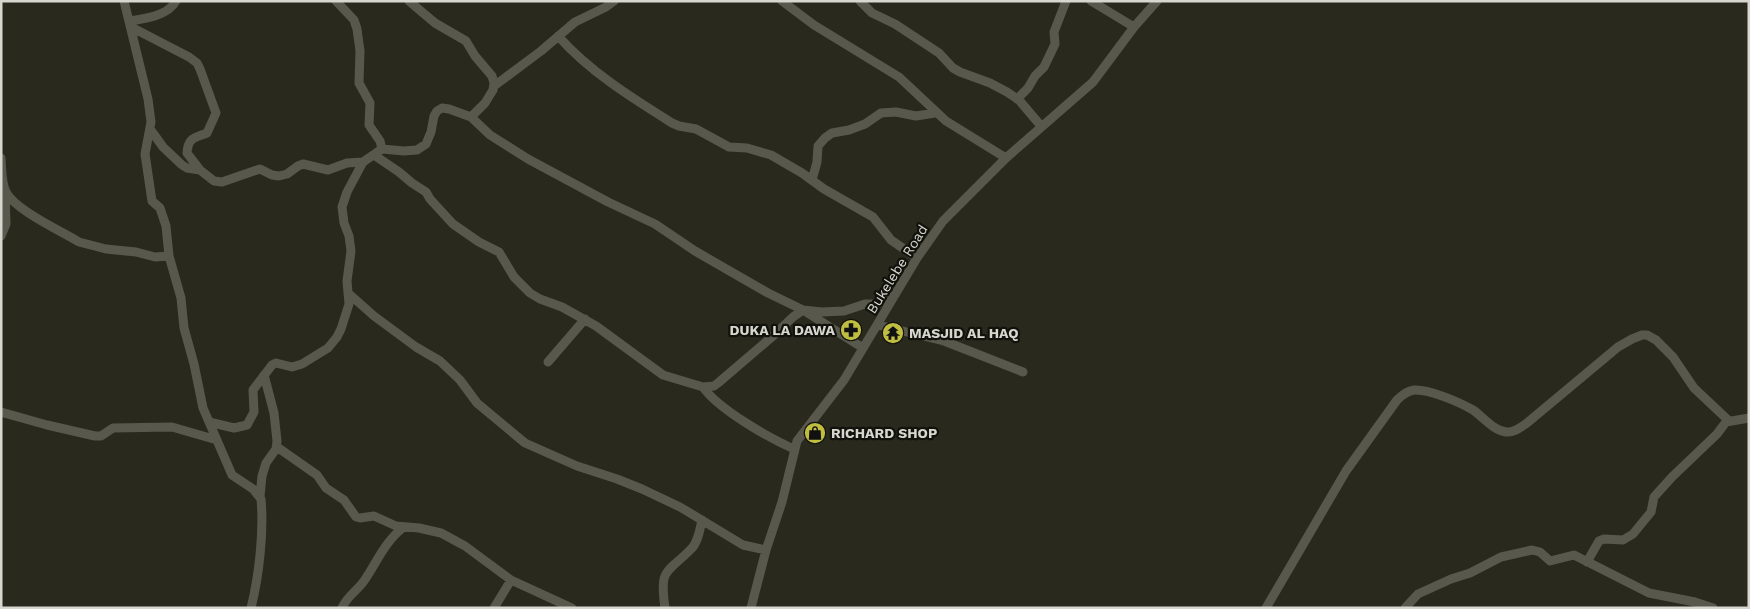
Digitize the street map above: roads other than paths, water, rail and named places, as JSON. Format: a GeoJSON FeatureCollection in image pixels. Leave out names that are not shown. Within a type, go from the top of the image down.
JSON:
{"type":"FeatureCollection","features":[{"type":"Feature","properties":{"kind":"street"},"geometry":{"type":"LineString","coordinates":[[124,1],[148,99],[151,122],[145,154],[152,201],[160,208],[166,226],[168,256],[181,298],[185,335],[190,346],[203,408],[232,475],[260,496]]}},
{"type":"Feature","properties":{"kind":"street"},"geometry":{"type":"LineString","coordinates":[[130,24],[169,10],[176,1]]}},
{"type":"Feature","properties":{"kind":"street"},"geometry":{"type":"LineString","coordinates":[[336,1],[354,20],[357,29],[360,55],[359,83],[370,103],[370,125],[380,141],[378,152]]}},
{"type":"Feature","properties":{"kind":"street"},"geometry":{"type":"LineString","coordinates":[[409,1],[442,27],[466,41],[475,56],[489,70],[494,86]]}},
{"type":"Feature","properties":{"kind":"street"},"geometry":{"type":"LineString","coordinates":[[471,117],[485,103],[494,86],[541,51],[580,18],[602,9],[614,1]]}},
{"type":"Feature","properties":{"kind":"street"},"geometry":{"type":"LineString","coordinates":[[860,1],[872,13],[895,24],[939,53],[953,68],[996,86],[1017,98],[1041,126]]}},
{"type":"Feature","properties":{"kind":"street"},"geometry":{"type":"LineString","coordinates":[[1017,98],[1028,88],[1044,67],[1055,44],[1054,32],[1066,1]]}},
{"type":"Feature","properties":{"kind":"street"},"geometry":{"type":"LineString","coordinates":[[1091,1],[1134,27]]}},
{"type":"Feature","properties":{"kind":"street","name":"Bukelebe Road"},"geometry":{"type":"LineString","coordinates":[[751,608],[766,550],[782,502],[794,449],[800,437],[844,380],[917,258],[943,222],[1006,158],[1093,82],[1134,27],[1157,1]]}},
{"type":"Feature","properties":{"kind":"street"},"geometry":{"type":"LineString","coordinates":[[786,2],[814,24],[904,81],[936,113],[957,129],[1006,158]]}},
{"type":"Feature","properties":{"kind":"street"},"geometry":{"type":"LineString","coordinates":[[130,24],[189,57],[200,69],[216,113],[207,133],[194,137],[189,144],[187,153],[200,170],[214,181],[222,182],[260,169],[279,176],[287,174],[304,164],[328,170],[347,163],[364,162]]}},
{"type":"Feature","properties":{"kind":"street"},"geometry":{"type":"LineString","coordinates":[[558,36],[578,57],[618,87],[672,123],[696,129],[729,147],[747,148],[770,154],[824,189],[873,217],[891,240],[917,258]]}},
{"type":"Feature","properties":{"kind":"street"},"geometry":{"type":"LineString","coordinates":[[209,422],[234,428],[247,425],[254,412],[253,390],[275,363],[292,367],[302,364],[321,353],[333,342],[341,329],[348,308],[347,281],[350,243],[342,207],[347,192],[364,162],[378,152],[408,151],[424,147],[431,132],[434,116],[440,109],[449,109],[471,117],[490,135],[528,159],[608,202],[655,224],[695,251],[768,293],[803,310],[863,348]]}},
{"type":"Feature","properties":{"kind":"street"},"geometry":{"type":"LineString","coordinates":[[812,180],[817,162],[818,146],[832,133],[849,130],[864,124],[881,113],[896,112],[916,116],[936,113]]}},
{"type":"Feature","properties":{"kind":"street"},"geometry":{"type":"LineString","coordinates":[[150,129],[163,147],[182,165],[187,168],[200,170]]}},
{"type":"Feature","properties":{"kind":"street"},"geometry":{"type":"LineString","coordinates":[[378,152],[412,183],[426,192],[447,217],[462,231],[498,252],[514,277],[530,294],[562,306],[585,319],[630,350],[656,372],[703,387],[714,386],[724,379],[803,310],[844,311],[866,304],[877,304],[895,295]]}},
{"type":"Feature","properties":{"kind":"street"},"geometry":{"type":"LineString","coordinates":[[1,158],[6,224],[1,236]]}},
{"type":"Feature","properties":{"kind":"street"},"geometry":{"type":"LineString","coordinates":[[5,191],[21,208],[80,242],[106,249],[136,252],[155,257],[168,256]]}},
{"type":"Feature","properties":{"kind":"street"},"geometry":{"type":"LineString","coordinates":[[348,293],[374,316],[440,361],[460,380],[477,403],[525,443],[577,466],[617,478],[680,507],[743,545],[766,550]]}},
{"type":"Feature","properties":{"kind":"street"},"geometry":{"type":"LineString","coordinates":[[548,362],[585,319]]}},
{"type":"Feature","properties":{"kind":"street"},"geometry":{"type":"LineString","coordinates":[[878,325],[944,341],[1023,372]]}},
{"type":"Feature","properties":{"kind":"street"},"geometry":{"type":"LineString","coordinates":[[1266,608],[1346,471],[1397,400],[1407,392],[1421,391],[1447,398],[1474,411],[1500,430],[1511,431],[1527,423],[1618,347],[1636,336],[1647,335],[1656,340],[1668,352],[1694,388],[1728,420],[1749,418]]}},
{"type":"Feature","properties":{"kind":"street"},"geometry":{"type":"LineString","coordinates":[[250,608],[257,584],[262,520],[260,496],[262,476],[266,463],[277,447],[276,423],[264,375]]}},
{"type":"Feature","properties":{"kind":"street"},"geometry":{"type":"LineString","coordinates":[[703,387],[709,395],[728,410],[771,438],[794,449]]}},
{"type":"Feature","properties":{"kind":"street"},"geometry":{"type":"LineString","coordinates":[[1,412],[95,436],[101,436],[113,428],[172,427],[217,440]]}},
{"type":"Feature","properties":{"kind":"street"},"geometry":{"type":"LineString","coordinates":[[1587,562],[1599,541],[1604,539],[1623,540],[1633,534],[1652,512],[1654,497],[1728,420]]}},
{"type":"Feature","properties":{"kind":"street"},"geometry":{"type":"LineString","coordinates":[[277,447],[317,475],[326,488],[344,500],[356,517],[374,516],[389,524],[419,528],[442,534],[465,546],[511,580],[572,608]]}},
{"type":"Feature","properties":{"kind":"street"},"geometry":{"type":"LineString","coordinates":[[665,608],[663,584],[666,572],[670,566],[692,549],[702,520]]}},
{"type":"Feature","properties":{"kind":"street"},"geometry":{"type":"LineString","coordinates":[[342,608],[348,596],[363,582],[389,541],[404,527]]}},
{"type":"Feature","properties":{"kind":"street"},"geometry":{"type":"LineString","coordinates":[[1405,608],[1418,594],[1451,579],[1470,573],[1502,557],[1532,550],[1540,552],[1550,561],[1571,555],[1576,556],[1649,592],[1713,608]]}},
{"type":"Feature","properties":{"kind":"street"},"geometry":{"type":"LineString","coordinates":[[494,608],[511,580]]}},
{"type":"Feature","properties":{"kind":"place","name":"DUKA LA DAWA"},"geometry":{"type":"Point","coordinates":[851,330]}},
{"type":"Feature","properties":{"kind":"place","name":"MASJID AL HAQ"},"geometry":{"type":"Point","coordinates":[893,333]}},
{"type":"Feature","properties":{"kind":"place","name":"RICHARD SHOP"},"geometry":{"type":"Point","coordinates":[815,433]}}]}
